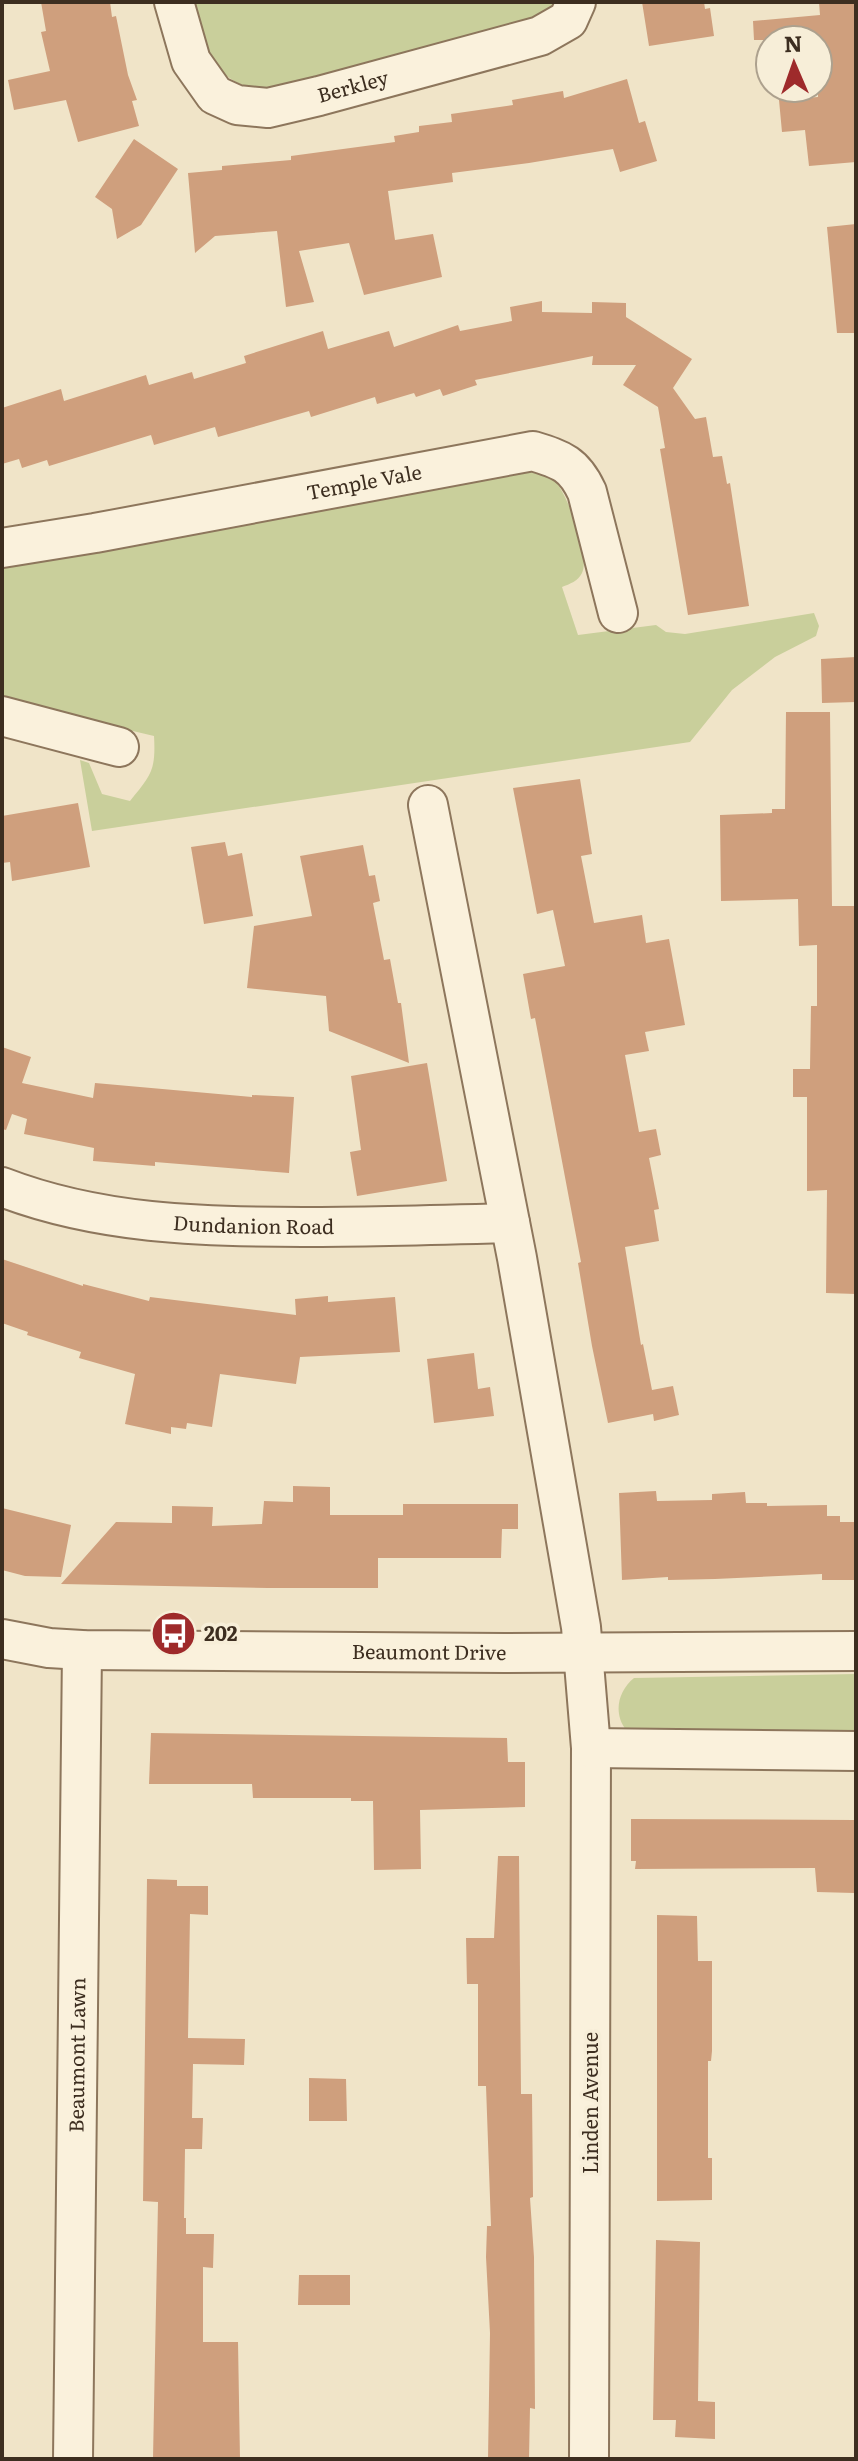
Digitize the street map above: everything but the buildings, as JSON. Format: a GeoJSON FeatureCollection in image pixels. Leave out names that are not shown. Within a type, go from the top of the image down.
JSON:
{"type":"FeatureCollection","features":[{"type":"Feature","properties":{"kind":"street","name":"Berkley"},"geometry":{"type":"LineString","coordinates":[[174,2],[191,61],[215,95],[237,105],[268,108],[540,36],[568,20],[576,2]]}},
{"type":"Feature","properties":{"kind":"street","name":"Temple Vale"},"geometry":{"type":"LineString","coordinates":[[2,548],[533,451],[561,460],[579,475],[587,492],[618,613]]}},
{"type":"Feature","properties":{"kind":"street"},"geometry":{"type":"LineString","coordinates":[[2,716],[119,747]]}},
{"type":"Feature","properties":{"kind":"street","name":"Linden Avenue"},"geometry":{"type":"LineString","coordinates":[[428,805],[510,1223],[581,1627],[591,1748],[589,2459]]}},
{"type":"Feature","properties":{"kind":"street","name":"Dundanion Road"},"geometry":{"type":"LineString","coordinates":[[2,1187],[66,1207],[158,1222],[240,1228],[510,1223]]}},
{"type":"Feature","properties":{"kind":"street","name":"Beaumont Drive"},"geometry":{"type":"LineString","coordinates":[[2,1639],[49,1648],[82,1650],[856,1651]]}},
{"type":"Feature","properties":{"kind":"street","name":"Beaumont Lawn"},"geometry":{"type":"LineString","coordinates":[[73,2459],[82,1650]]}},
{"type":"Feature","properties":{"kind":"street"},"geometry":{"type":"LineString","coordinates":[[591,1748],[856,1751]]}},
{"type":"Feature","properties":{"kind":"green space"},"geometry":{"type":"Polygon","coordinates":[[[191,2],[557,2],[547,13],[524,24],[283,87],[262,88],[237,82],[216,65],[203,42],[191,2]]]}},
{"type":"Feature","properties":{"kind":"green space"},"geometry":{"type":"Polygon","coordinates":[[[523,469],[548,473],[562,491],[575,520],[584,564],[578,578],[562,587],[578,635],[656,625],[666,632],[685,634],[814,613],[819,626],[816,636],[775,657],[732,690],[690,742],[92,831],[80,760],[89,763],[102,794],[130,801],[151,772],[154,736],[2,700],[2,569],[523,469]]]}},
{"type":"Feature","properties":{"kind":"green space"},"geometry":{"type":"Polygon","coordinates":[[[856,1674],[856,1739],[626,1730],[620,1717],[621,1696],[634,1678],[856,1674]]]}},
{"type":"Feature","properties":{"kind":"place","name":"202"},"geometry":{"type":"Point","coordinates":[173,1634]}}]}
